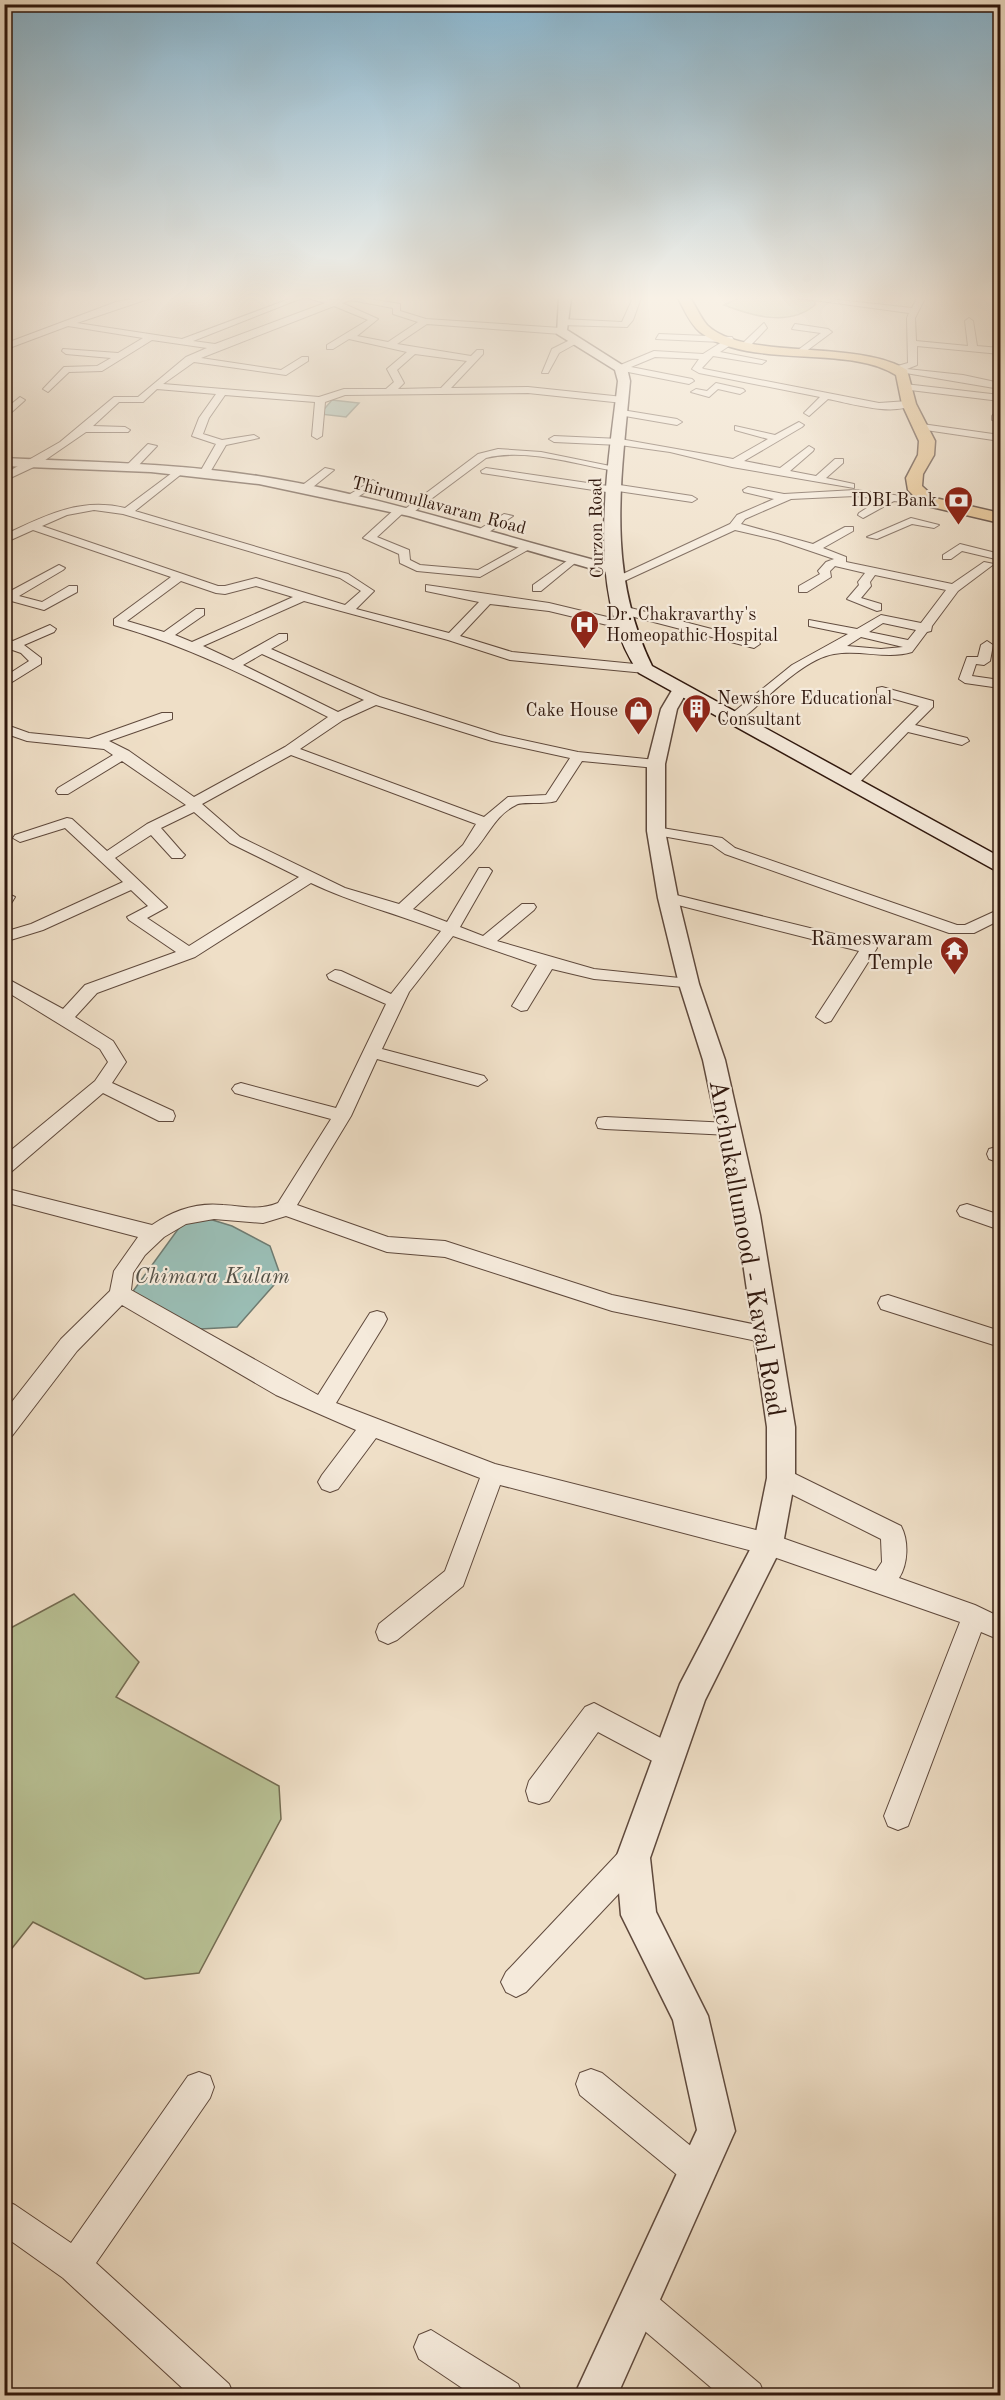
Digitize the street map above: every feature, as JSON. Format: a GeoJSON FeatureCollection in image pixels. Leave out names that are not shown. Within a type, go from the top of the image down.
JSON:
{"type":"FeatureCollection","features":[{"type":"Feature","properties":{"kind":"main road","name":"Curzon Road"},"geometry":{"type":"LineString","coordinates":[[622,410],[614,481],[614,575],[622,617],[645,669]]}},
{"type":"Feature","properties":{"kind":"main road"},"geometry":{"type":"LineString","coordinates":[[912,410],[922,427],[927,444],[926,455],[912,480],[914,487],[929,502],[1000,518]]}},
{"type":"Feature","properties":{"kind":"main road"},"geometry":{"type":"LineString","coordinates":[[645,669],[680,690],[853,781],[1000,865]]}},
{"type":"Feature","properties":{"kind":"street"},"geometry":{"type":"LineString","coordinates":[[4,478],[35,463],[106,410]]}},
{"type":"Feature","properties":{"kind":"street"},"geometry":{"type":"LineString","coordinates":[[211,410],[197,436],[222,443],[254,438]]}},
{"type":"Feature","properties":{"kind":"street"},"geometry":{"type":"LineString","coordinates":[[317,435],[319,410]]}},
{"type":"Feature","properties":{"kind":"street"},"geometry":{"type":"LineString","coordinates":[[636,410],[677,422]]}},
{"type":"Feature","properties":{"kind":"street"},"geometry":{"type":"LineString","coordinates":[[809,413],[812,410]]}},
{"type":"Feature","properties":{"kind":"street"},"geometry":{"type":"LineString","coordinates":[[708,469],[725,471],[735,461],[799,425]]}},
{"type":"Feature","properties":{"kind":"street"},"geometry":{"type":"LineString","coordinates":[[922,427],[1000,438]]}},
{"type":"Feature","properties":{"kind":"street"},"geometry":{"type":"LineString","coordinates":[[738,428],[775,438]]}},
{"type":"Feature","properties":{"kind":"street"},"geometry":{"type":"LineString","coordinates":[[81,429],[125,429]]}},
{"type":"Feature","properties":{"kind":"street"},"geometry":{"type":"LineString","coordinates":[[554,439],[620,442],[735,461],[855,487],[870,494]]}},
{"type":"Feature","properties":{"kind":"street"},"geometry":{"type":"LineString","coordinates":[[205,471],[222,443]]}},
{"type":"Feature","properties":{"kind":"street"},"geometry":{"type":"LineString","coordinates":[[131,467],[152,446]]}},
{"type":"Feature","properties":{"kind":"street"},"geometry":{"type":"LineString","coordinates":[[783,471],[809,449]]}},
{"type":"Feature","properties":{"kind":"street"},"geometry":{"type":"LineString","coordinates":[[527,547],[480,574],[417,568],[404,561],[405,552],[369,538],[403,511],[482,456],[498,452],[541,455],[614,481],[692,499]]}},
{"type":"Feature","properties":{"kind":"street"},"geometry":{"type":"LineString","coordinates":[[819,479],[839,461]]}},
{"type":"Feature","properties":{"kind":"street","name":"Thirumullavaram Road"},"geometry":{"type":"LineString","coordinates":[[4,462],[205,471],[304,489],[403,511],[482,532],[614,575]]}},
{"type":"Feature","properties":{"kind":"street"},"geometry":{"type":"LineString","coordinates":[[127,512],[180,470]]}},
{"type":"Feature","properties":{"kind":"street"},"geometry":{"type":"LineString","coordinates":[[304,489],[329,470]]}},
{"type":"Feature","properties":{"kind":"street"},"geometry":{"type":"LineString","coordinates":[[486,471],[665,484]]}},
{"type":"Feature","properties":{"kind":"street"},"geometry":{"type":"LineString","coordinates":[[347,499],[373,483]]}},
{"type":"Feature","properties":{"kind":"street"},"geometry":{"type":"LineString","coordinates":[[748,490],[784,498],[870,494],[929,502]]}},
{"type":"Feature","properties":{"kind":"street"},"geometry":{"type":"LineString","coordinates":[[863,515],[893,497]]}},
{"type":"Feature","properties":{"kind":"street"},"geometry":{"type":"LineString","coordinates":[[614,575],[734,526],[741,517],[784,498]]}},
{"type":"Feature","properties":{"kind":"street"},"geometry":{"type":"LineString","coordinates":[[4,540],[75,507],[105,507],[344,576],[368,591],[347,610]]}},
{"type":"Feature","properties":{"kind":"street"},"geometry":{"type":"LineString","coordinates":[[923,532],[954,509]]}},
{"type":"Feature","properties":{"kind":"street"},"geometry":{"type":"LineString","coordinates":[[482,532],[508,516]]}},
{"type":"Feature","properties":{"kind":"street"},"geometry":{"type":"LineString","coordinates":[[873,537],[911,521],[934,525]]}},
{"type":"Feature","properties":{"kind":"street"},"geometry":{"type":"LineString","coordinates":[[33,526],[221,590],[256,582],[347,610],[452,637],[510,656],[645,669]]}},
{"type":"Feature","properties":{"kind":"street"},"geometry":{"type":"LineString","coordinates":[[734,526],[814,548],[871,573]]}},
{"type":"Feature","properties":{"kind":"street"},"geometry":{"type":"LineString","coordinates":[[814,548],[849,529]]}},
{"type":"Feature","properties":{"kind":"street"},"geometry":{"type":"LineString","coordinates":[[947,557],[960,547],[997,561]]}},
{"type":"Feature","properties":{"kind":"street"},"geometry":{"type":"LineString","coordinates":[[804,589],[827,575],[824,571],[830,564],[857,551]]}},
{"type":"Feature","properties":{"kind":"street"},"geometry":{"type":"LineString","coordinates":[[537,588],[571,561]]}},
{"type":"Feature","properties":{"kind":"street"},"geometry":{"type":"LineString","coordinates":[[832,650],[903,651],[912,645],[927,628],[936,611],[954,588],[997,561]]}},
{"type":"Feature","properties":{"kind":"street"},"geometry":{"type":"LineString","coordinates":[[6,594],[59,568]]}},
{"type":"Feature","properties":{"kind":"street"},"geometry":{"type":"LineString","coordinates":[[450,571],[430,588],[488,600],[622,617],[754,644]]}},
{"type":"Feature","properties":{"kind":"street"},"geometry":{"type":"LineString","coordinates":[[877,607],[853,599],[865,586],[864,582],[871,573],[876,571],[954,588]]}},
{"type":"Feature","properties":{"kind":"street"},"geometry":{"type":"LineString","coordinates":[[179,577],[118,622],[166,636],[233,665],[338,717]]}},
{"type":"Feature","properties":{"kind":"street"},"geometry":{"type":"LineString","coordinates":[[6,594],[44,606],[73,589]]}},
{"type":"Feature","properties":{"kind":"street"},"geometry":{"type":"LineString","coordinates":[[190,647],[303,597]]}},
{"type":"Feature","properties":{"kind":"street"},"geometry":{"type":"LineString","coordinates":[[452,637],[488,600]]}},
{"type":"Feature","properties":{"kind":"street"},"geometry":{"type":"LineString","coordinates":[[166,636],[200,612]]}},
{"type":"Feature","properties":{"kind":"street"},"geometry":{"type":"LineString","coordinates":[[735,718],[798,668],[881,619],[927,628]]}},
{"type":"Feature","properties":{"kind":"street"},"geometry":{"type":"LineString","coordinates":[[813,623],[912,645]]}},
{"type":"Feature","properties":{"kind":"street"},"geometry":{"type":"LineString","coordinates":[[9,644],[50,629]]}},
{"type":"Feature","properties":{"kind":"street"},"geometry":{"type":"LineString","coordinates":[[233,665],[283,637]]}},
{"type":"Feature","properties":{"kind":"street"},"geometry":{"type":"LineString","coordinates":[[4,682],[37,661],[25,650],[9,644]]}},
{"type":"Feature","properties":{"kind":"street"},"geometry":{"type":"LineString","coordinates":[[987,645],[984,661],[971,660],[965,679],[1000,684]]}},
{"type":"Feature","properties":{"kind":"street"},"geometry":{"type":"LineString","coordinates":[[262,649],[375,700],[497,738],[578,756],[656,764]]}},
{"type":"Feature","properties":{"kind":"street","name":"Anchukallumood - Kaval Road"},"geometry":{"type":"LineString","coordinates":[[595,2396],[716,2131],[690,2016],[639,1915],[633,1858],[691,1695],[768,1544],[781,1478],[780,1426],[748,1215],[714,1060],[689,984],[668,898],[656,831],[656,764],[669,709],[680,690]]}},
{"type":"Feature","properties":{"kind":"street"},"geometry":{"type":"LineString","coordinates":[[853,781],[928,704],[882,691]]}},
{"type":"Feature","properties":{"kind":"street"},"geometry":{"type":"LineString","coordinates":[[106,858],[152,827],[290,750],[338,717],[375,700]]}},
{"type":"Feature","properties":{"kind":"street"},"geometry":{"type":"LineString","coordinates":[[94,742],[167,716]]}},
{"type":"Feature","properties":{"kind":"street"},"geometry":{"type":"LineString","coordinates":[[905,727],[962,741]]}},
{"type":"Feature","properties":{"kind":"street"},"geometry":{"type":"LineString","coordinates":[[4,728],[27,737],[108,745],[194,805],[235,840],[339,891],[402,910],[484,943],[547,963],[594,974],[689,984]]}},
{"type":"Feature","properties":{"kind":"street"},"geometry":{"type":"LineString","coordinates":[[290,750],[485,822]]}},
{"type":"Feature","properties":{"kind":"street"},"geometry":{"type":"LineString","coordinates":[[63,791],[123,754]]}},
{"type":"Feature","properties":{"kind":"street"},"geometry":{"type":"LineString","coordinates":[[402,910],[469,848],[485,822],[518,799],[533,803],[551,798],[578,756]]}},
{"type":"Feature","properties":{"kind":"street"},"geometry":{"type":"LineString","coordinates":[[20,838],[67,822],[159,907],[135,917],[189,953]]}},
{"type":"Feature","properties":{"kind":"street"},"geometry":{"type":"LineString","coordinates":[[152,827],[177,855]]}},
{"type":"Feature","properties":{"kind":"street"},"geometry":{"type":"LineString","coordinates":[[656,831],[717,841],[730,851],[955,930],[968,930],[1000,914]]}},
{"type":"Feature","properties":{"kind":"street"},"geometry":{"type":"LineString","coordinates":[[4,1429],[69,1345],[120,1294],[123,1272],[153,1233],[177,1219],[204,1211],[253,1217],[269,1216],[285,1208],[342,1116],[397,1003],[401,990],[450,930],[484,871]]}},
{"type":"Feature","properties":{"kind":"street"},"geometry":{"type":"LineString","coordinates":[[65,1018],[80,998],[91,989],[189,953],[311,876]]}},
{"type":"Feature","properties":{"kind":"street"},"geometry":{"type":"LineString","coordinates":[[4,937],[38,927],[133,883]]}},
{"type":"Feature","properties":{"kind":"street"},"geometry":{"type":"LineString","coordinates":[[4,897],[7,897],[4,902]]}},
{"type":"Feature","properties":{"kind":"street"},"geometry":{"type":"LineString","coordinates":[[668,898],[869,948],[825,1017]]}},
{"type":"Feature","properties":{"kind":"street"},"geometry":{"type":"LineString","coordinates":[[484,943],[528,907]]}},
{"type":"Feature","properties":{"kind":"street"},"geometry":{"type":"LineString","coordinates":[[521,1006],[547,963]]}},
{"type":"Feature","properties":{"kind":"street"},"geometry":{"type":"LineString","coordinates":[[335,975],[397,1003]]}},
{"type":"Feature","properties":{"kind":"street"},"geometry":{"type":"LineString","coordinates":[[4,982],[107,1045],[117,1062],[101,1084],[4,1167]]}},
{"type":"Feature","properties":{"kind":"street"},"geometry":{"type":"LineString","coordinates":[[372,1052],[478,1080]]}},
{"type":"Feature","properties":{"kind":"street"},"geometry":{"type":"LineString","coordinates":[[101,1084],[166,1116]]}},
{"type":"Feature","properties":{"kind":"street"},"geometry":{"type":"LineString","coordinates":[[241,1089],[342,1116]]}},
{"type":"Feature","properties":{"kind":"street"},"geometry":{"type":"LineString","coordinates":[[605,1123],[730,1129]]}},
{"type":"Feature","properties":{"kind":"street"},"geometry":{"type":"LineString","coordinates":[[4,1195],[153,1233]]}},
{"type":"Feature","properties":{"kind":"street"},"geometry":{"type":"LineString","coordinates":[[285,1208],[387,1244],[445,1249],[612,1303],[767,1335]]}},
{"type":"Feature","properties":{"kind":"street"},"geometry":{"type":"LineString","coordinates":[[967,1211],[1000,1223]]}},
{"type":"Feature","properties":{"kind":"street"},"geometry":{"type":"LineString","coordinates":[[120,1294],[161,1314],[284,1389],[322,1407],[493,1473],[768,1544],[975,1616],[1000,1629]]}},
{"type":"Feature","properties":{"kind":"street"},"geometry":{"type":"LineString","coordinates":[[888,1303],[1000,1339]]}},
{"type":"Feature","properties":{"kind":"street"},"geometry":{"type":"LineString","coordinates":[[322,1407],[377,1318]]}},
{"type":"Feature","properties":{"kind":"street"},"geometry":{"type":"LineString","coordinates":[[330,1482],[372,1426]]}},
{"type":"Feature","properties":{"kind":"street"},"geometry":{"type":"LineString","coordinates":[[388,1632],[454,1578],[493,1473]]}},
{"type":"Feature","properties":{"kind":"street"},"geometry":{"type":"LineString","coordinates":[[781,1478],[863,1516],[893,1533],[894,1565],[881,1584]]}},
{"type":"Feature","properties":{"kind":"street"},"geometry":{"type":"LineString","coordinates":[[898,1816],[975,1616]]}},
{"type":"Feature","properties":{"kind":"street"},"geometry":{"type":"LineString","coordinates":[[538,1791],[594,1716],[669,1756]]}},
{"type":"Feature","properties":{"kind":"street"},"geometry":{"type":"LineString","coordinates":[[516,1982],[633,1858]]}},
{"type":"Feature","properties":{"kind":"street"},"geometry":{"type":"LineString","coordinates":[[591,2084],[698,2172]]}},
{"type":"Feature","properties":{"kind":"street"},"geometry":{"type":"LineString","coordinates":[[75,2266],[199,2087]]}},
{"type":"Feature","properties":{"kind":"street"},"geometry":{"type":"LineString","coordinates":[[4,2216],[75,2266],[218,2396]]}},
{"type":"Feature","properties":{"kind":"street"},"geometry":{"type":"LineString","coordinates":[[638,2302],[748,2396]]}},
{"type":"Feature","properties":{"kind":"street"},"geometry":{"type":"LineString","coordinates":[[431,2347],[506,2396]]}},
{"type":"Feature","properties":{"kind":"green space"},"geometry":{"type":"Polygon","coordinates":[[[74,1594],[139,1662],[116,1697],[279,1786],[281,1819],[199,1973],[145,1979],[33,1922],[9,1952],[5,1950],[5,1631],[74,1594]]]}},
{"type":"Feature","properties":{"kind":"water"},"geometry":{"type":"Polygon","coordinates":[[[323,410],[352,410],[346,417],[320,414],[323,410]]]}},
{"type":"Feature","properties":{"kind":"water","name":"Chimara Kulam"},"geometry":{"type":"Polygon","coordinates":[[[206,1218],[232,1226],[270,1246],[281,1277],[237,1327],[200,1329],[131,1294],[184,1221],[206,1218]]]}},
{"type":"Feature","properties":{"kind":"place","name":"IDBI Bank"},"geometry":{"type":"Point","coordinates":[958,526]}},
{"type":"Feature","properties":{"kind":"place","name":"Dr. Chakravarthy's Homeopathic Hospital"},"geometry":{"type":"Point","coordinates":[585,650]}},
{"type":"Feature","properties":{"kind":"place","name":"Newshore Educational Consultant"},"geometry":{"type":"Point","coordinates":[696,734]}},
{"type":"Feature","properties":{"kind":"place","name":"Cake House"},"geometry":{"type":"Point","coordinates":[639,736]}},
{"type":"Feature","properties":{"kind":"place","name":"Rameswaram Temple"},"geometry":{"type":"Point","coordinates":[954,976]}}]}
